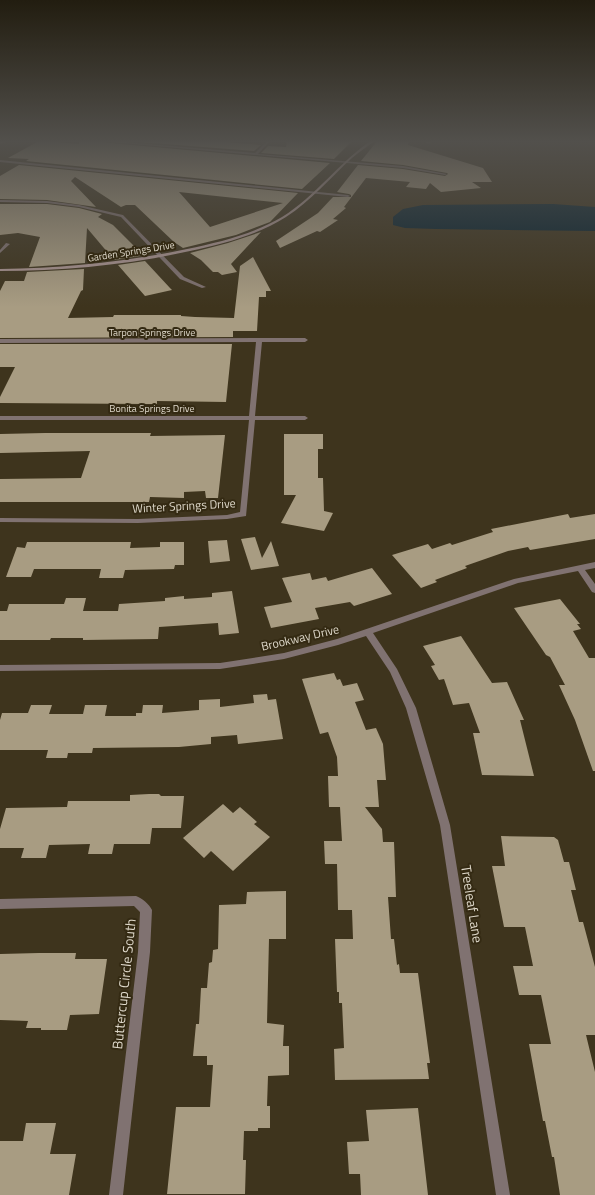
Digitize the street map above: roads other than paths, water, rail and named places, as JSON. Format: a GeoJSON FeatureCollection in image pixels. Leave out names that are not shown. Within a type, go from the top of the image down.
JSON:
{"type":"FeatureCollection","features":[{"type":"Feature","properties":{"kind":"street","name":"Garden Springs Drive"},"geometry":{"type":"LineString","coordinates":[[0,270],[82,267],[163,257],[221,243],[261,228],[284,217],[309,196]]}},
{"type":"Feature","properties":{"kind":"street"},"geometry":{"type":"LineString","coordinates":[[0,201],[32,201],[79,206],[122,216],[182,278],[204,287]]}},
{"type":"Feature","properties":{"kind":"street"},"geometry":{"type":"LineString","coordinates":[[0,252],[8,244]]}},
{"type":"Feature","properties":{"kind":"street","name":"Winter Springs Drive"},"geometry":{"type":"LineString","coordinates":[[0,520],[138,521],[227,517],[243,514],[259,340]]}},
{"type":"Feature","properties":{"kind":"street","name":"Tarpon Springs Drive"},"geometry":{"type":"LineString","coordinates":[[0,341],[305,340]]}},
{"type":"Feature","properties":{"kind":"street","name":"Bonita Springs Drive"},"geometry":{"type":"LineString","coordinates":[[0,418],[305,418]]}},
{"type":"Feature","properties":{"kind":"street","name":"Brookway Drive"},"geometry":{"type":"LineString","coordinates":[[0,668],[220,666],[284,656],[338,642],[517,581],[595,565]]}},
{"type":"Feature","properties":{"kind":"street"},"geometry":{"type":"LineString","coordinates":[[580,568],[595,590]]}},
{"type":"Feature","properties":{"kind":"street","name":"Treeleaf Lane"},"geometry":{"type":"LineString","coordinates":[[368,632],[394,671],[411,708],[445,825],[503,1195]]}},
{"type":"Feature","properties":{"kind":"street","name":"Buttercup Circle South"},"geometry":{"type":"LineString","coordinates":[[0,904],[136,901],[146,910],[144,952],[116,1195]]}},
{"type":"Feature","properties":{"kind":"water"},"geometry":{"type":"Polygon","coordinates":[[[553,204],[595,207],[595,231],[436,229],[405,228],[393,225],[393,217],[403,209],[423,205],[553,204]]]}}]}
